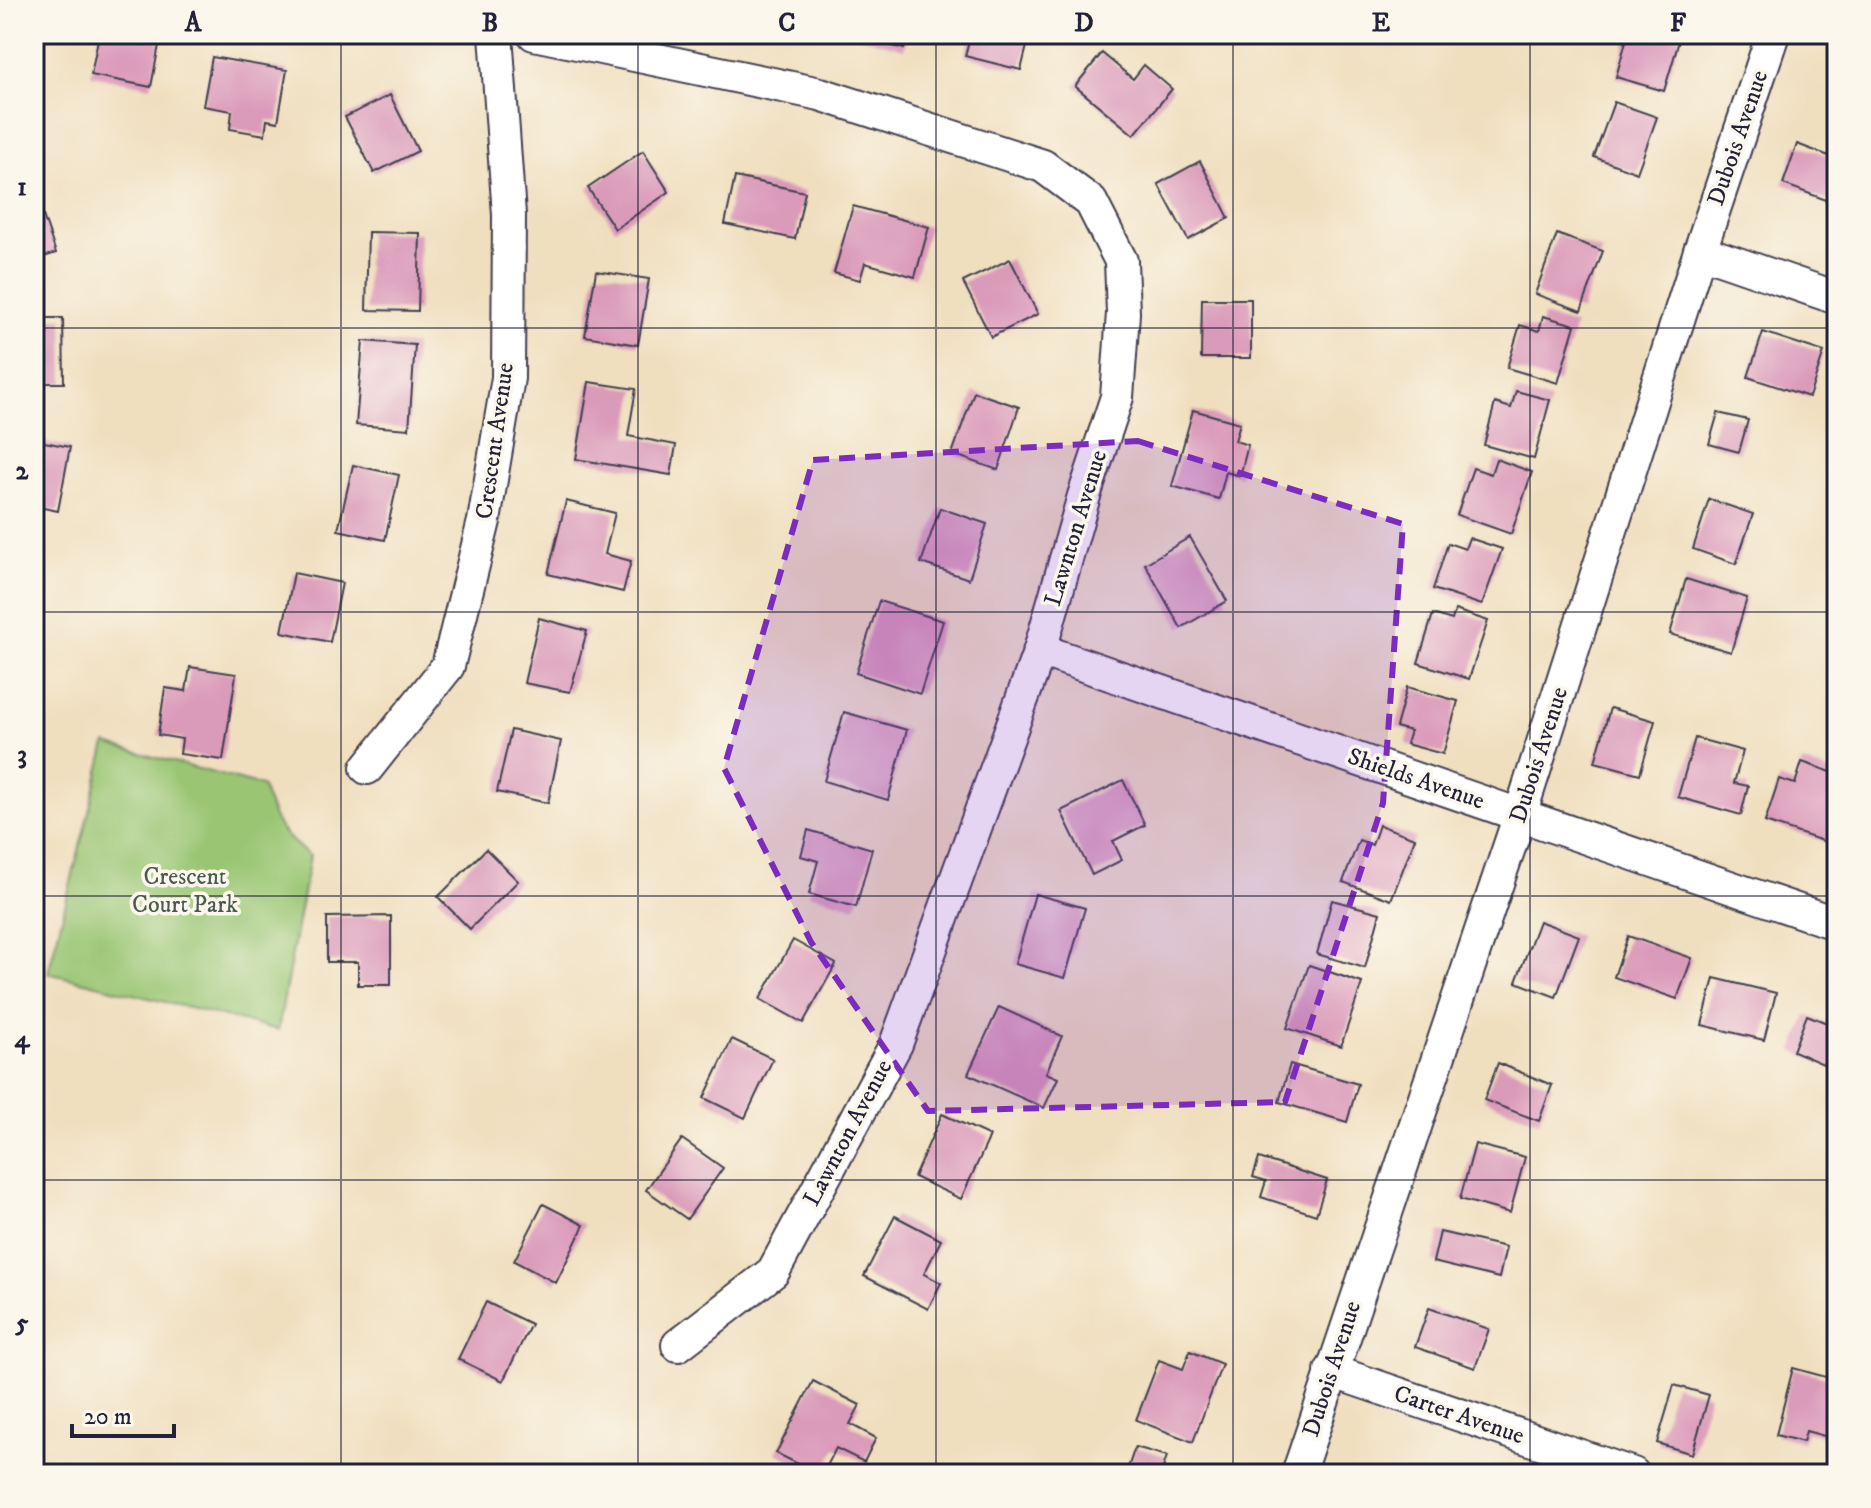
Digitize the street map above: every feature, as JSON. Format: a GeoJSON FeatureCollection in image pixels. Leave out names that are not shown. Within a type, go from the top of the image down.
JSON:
{"type":"FeatureCollection","features":[{"type":"Feature","properties":{"kind":"street","name":"Crescent Avenue"},"geometry":{"type":"LineString","coordinates":[[367,768],[448,666],[484,521],[508,378],[509,215],[496,34]]}},
{"type":"Feature","properties":{"kind":"street","name":"Lawnton Avenue"},"geometry":{"type":"LineString","coordinates":[[534,34],[820,94],[1043,166],[1091,202],[1121,261],[1123,313],[1117,397],[1084,496],[1040,650],[896,1044],[773,1272],[678,1345]]}},
{"type":"Feature","properties":{"kind":"street","name":"Dubois Avenue"},"geometry":{"type":"LineString","coordinates":[[1298,1474],[1520,815],[1700,251],[1773,34]]}},
{"type":"Feature","properties":{"kind":"street"},"geometry":{"type":"LineString","coordinates":[[1700,251],[1837,298]]}},
{"type":"Feature","properties":{"kind":"street","name":"Shields Avenue"},"geometry":{"type":"LineString","coordinates":[[1040,650],[1837,924]]}},
{"type":"Feature","properties":{"kind":"street","name":"Carter Avenue"},"geometry":{"type":"LineString","coordinates":[[1331,1371],[1633,1474]]}},
{"type":"Feature","properties":{"kind":"highlighted area"},"geometry":{"type":"Polygon","coordinates":[[[1138,441],[1403,524],[1383,803],[1285,1102],[928,1111],[811,942],[724,768],[813,460],[1138,441]]]}},
{"type":"Feature","properties":{"kind":"green space","name":"Crescent Court Park"},"geometry":{"type":"Polygon","coordinates":[[[106,744],[262,786],[279,826],[310,856],[278,1030],[48,973],[106,744]]]}},
{"type":"Feature","properties":{"kind":"building"},"geometry":{"type":"Polygon","coordinates":[[[99,34],[131,34],[160,40],[151,87],[91,75],[99,34]]]}},
{"type":"Feature","properties":{"kind":"building"},"geometry":{"type":"Polygon","coordinates":[[[850,34],[908,34],[904,49],[850,34]]]}},
{"type":"Feature","properties":{"kind":"building"},"geometry":{"type":"Polygon","coordinates":[[[971,34],[1030,34],[1021,70],[965,56],[971,34]]]}},
{"type":"Feature","properties":{"kind":"building"},"geometry":{"type":"Polygon","coordinates":[[[1628,34],[1681,34],[1664,91],[1616,77],[1628,34]]]}},
{"type":"Feature","properties":{"kind":"building"},"geometry":{"type":"Polygon","coordinates":[[[1102,53],[1133,79],[1144,65],[1172,89],[1134,135],[1075,86],[1102,53]]]}},
{"type":"Feature","properties":{"kind":"building"},"geometry":{"type":"Polygon","coordinates":[[[212,57],[287,70],[278,122],[267,120],[265,135],[230,129],[232,111],[203,106],[212,57]]]}},
{"type":"Feature","properties":{"kind":"building"},"geometry":{"type":"Polygon","coordinates":[[[390,95],[418,151],[374,173],[345,117],[390,95]]]}},
{"type":"Feature","properties":{"kind":"building"},"geometry":{"type":"Polygon","coordinates":[[[1614,102],[1657,117],[1637,173],[1594,157],[1614,102]]]}},
{"type":"Feature","properties":{"kind":"building"},"geometry":{"type":"Polygon","coordinates":[[[1797,144],[1837,159],[1837,204],[1783,184],[1797,144]]]}},
{"type":"Feature","properties":{"kind":"building"},"geometry":{"type":"Polygon","coordinates":[[[643,151],[669,192],[615,229],[588,188],[643,151]]]}},
{"type":"Feature","properties":{"kind":"building"},"geometry":{"type":"Polygon","coordinates":[[[1200,161],[1229,218],[1188,240],[1158,184],[1200,161]]]}},
{"type":"Feature","properties":{"kind":"building"},"geometry":{"type":"Polygon","coordinates":[[[735,177],[805,192],[795,239],[725,224],[735,177]]]}},
{"type":"Feature","properties":{"kind":"building"},"geometry":{"type":"Polygon","coordinates":[[[34,189],[56,253],[34,260],[34,189]]]}},
{"type":"Feature","properties":{"kind":"building"},"geometry":{"type":"Polygon","coordinates":[[[853,206],[929,227],[915,277],[865,263],[860,280],[834,273],[853,206]]]}},
{"type":"Feature","properties":{"kind":"building"},"geometry":{"type":"Polygon","coordinates":[[[368,232],[420,233],[418,311],[366,310],[368,232]]]}},
{"type":"Feature","properties":{"kind":"building"},"geometry":{"type":"Polygon","coordinates":[[[1557,234],[1603,251],[1581,311],[1535,294],[1557,234]]]}},
{"type":"Feature","properties":{"kind":"building"},"geometry":{"type":"Polygon","coordinates":[[[1010,259],[1038,314],[991,337],[963,282],[1010,259]]]}},
{"type":"Feature","properties":{"kind":"building"},"geometry":{"type":"Polygon","coordinates":[[[596,271],[649,279],[638,345],[585,336],[596,271]]]}},
{"type":"Feature","properties":{"kind":"building"},"geometry":{"type":"Polygon","coordinates":[[[1202,299],[1251,299],[1251,358],[1201,358],[1202,299]]]}},
{"type":"Feature","properties":{"kind":"building"},"geometry":{"type":"Polygon","coordinates":[[[1543,316],[1575,325],[1558,383],[1507,368],[1520,325],[1539,331],[1543,316]]]}},
{"type":"Feature","properties":{"kind":"building"},"geometry":{"type":"Polygon","coordinates":[[[34,318],[63,318],[64,383],[34,383],[34,318]]]}},
{"type":"Feature","properties":{"kind":"building"},"geometry":{"type":"Polygon","coordinates":[[[1763,332],[1824,352],[1809,397],[1748,377],[1763,332]]]}},
{"type":"Feature","properties":{"kind":"building"},"geometry":{"type":"Polygon","coordinates":[[[363,341],[415,345],[409,429],[356,425],[363,341]]]}},
{"type":"Feature","properties":{"kind":"building"},"geometry":{"type":"Polygon","coordinates":[[[589,382],[636,389],[628,436],[676,445],[671,475],[576,459],[589,382]]]}},
{"type":"Feature","properties":{"kind":"building"},"geometry":{"type":"Polygon","coordinates":[[[1516,391],[1550,400],[1534,459],[1484,445],[1495,403],[1511,408],[1516,391]]]}},
{"type":"Feature","properties":{"kind":"building"},"geometry":{"type":"Polygon","coordinates":[[[974,392],[1019,407],[998,470],[952,454],[974,392]]]}},
{"type":"Feature","properties":{"kind":"building"},"geometry":{"type":"Polygon","coordinates":[[[1193,410],[1240,423],[1235,441],[1248,445],[1240,476],[1226,472],[1219,499],[1172,486],[1193,410]]]}},
{"type":"Feature","properties":{"kind":"building"},"geometry":{"type":"Polygon","coordinates":[[[1718,413],[1748,420],[1739,452],[1709,444],[1718,413]]]}},
{"type":"Feature","properties":{"kind":"building"},"geometry":{"type":"Polygon","coordinates":[[[34,440],[70,447],[58,511],[34,506],[34,440]]]}},
{"type":"Feature","properties":{"kind":"building"},"geometry":{"type":"Polygon","coordinates":[[[1496,459],[1532,472],[1511,534],[1457,515],[1473,468],[1491,474],[1496,459]]]}},
{"type":"Feature","properties":{"kind":"building"},"geometry":{"type":"Polygon","coordinates":[[[353,465],[399,475],[385,540],[338,530],[353,465]]]}},
{"type":"Feature","properties":{"kind":"building"},"geometry":{"type":"Polygon","coordinates":[[[1709,499],[1753,514],[1736,564],[1693,549],[1709,499]]]}},
{"type":"Feature","properties":{"kind":"building"},"geometry":{"type":"Polygon","coordinates":[[[566,501],[615,513],[605,554],[631,561],[623,592],[548,574],[566,501]]]}},
{"type":"Feature","properties":{"kind":"building"},"geometry":{"type":"Polygon","coordinates":[[[940,508],[987,524],[969,579],[921,563],[940,508]]]}},
{"type":"Feature","properties":{"kind":"building"},"geometry":{"type":"Polygon","coordinates":[[[1190,537],[1227,601],[1181,628],[1145,564],[1190,537]]]}},
{"type":"Feature","properties":{"kind":"building"},"geometry":{"type":"Polygon","coordinates":[[[1469,538],[1502,549],[1482,605],[1433,589],[1448,543],[1465,549],[1469,538]]]}},
{"type":"Feature","properties":{"kind":"building"},"geometry":{"type":"Polygon","coordinates":[[[294,573],[342,583],[330,642],[282,632],[294,573]]]}},
{"type":"Feature","properties":{"kind":"building"},"geometry":{"type":"Polygon","coordinates":[[[1686,579],[1747,598],[1731,652],[1670,634],[1686,579]]]}},
{"type":"Feature","properties":{"kind":"building"},"geometry":{"type":"Polygon","coordinates":[[[879,601],[943,621],[920,694],[856,673],[879,601]]]}},
{"type":"Feature","properties":{"kind":"building"},"geometry":{"type":"Polygon","coordinates":[[[1455,610],[1488,621],[1469,679],[1418,663],[1433,614],[1452,620],[1455,610]]]}},
{"type":"Feature","properties":{"kind":"building"},"geometry":{"type":"Polygon","coordinates":[[[539,618],[587,631],[570,692],[524,683],[539,618]]]}},
{"type":"Feature","properties":{"kind":"building"},"geometry":{"type":"Polygon","coordinates":[[[190,667],[236,674],[223,760],[180,754],[182,739],[158,735],[165,688],[186,691],[190,667]]]}},
{"type":"Feature","properties":{"kind":"building"},"geometry":{"type":"Polygon","coordinates":[[[1407,687],[1458,701],[1443,754],[1406,744],[1410,731],[1396,727],[1407,687]]]}},
{"type":"Feature","properties":{"kind":"building"},"geometry":{"type":"Polygon","coordinates":[[[1610,708],[1655,721],[1640,774],[1595,762],[1610,708]]]}},
{"type":"Feature","properties":{"kind":"building"},"geometry":{"type":"Polygon","coordinates":[[[844,712],[907,730],[888,800],[824,781],[844,712]]]}},
{"type":"Feature","properties":{"kind":"building"},"geometry":{"type":"Polygon","coordinates":[[[511,730],[561,741],[548,803],[497,792],[511,730]]]}},
{"type":"Feature","properties":{"kind":"building"},"geometry":{"type":"Polygon","coordinates":[[[1695,738],[1743,751],[1734,783],[1748,786],[1741,815],[1678,797],[1695,738]]]}},
{"type":"Feature","properties":{"kind":"building"},"geometry":{"type":"Polygon","coordinates":[[[1802,762],[1837,774],[1837,829],[1832,844],[1765,822],[1779,779],[1795,784],[1802,762]]]}},
{"type":"Feature","properties":{"kind":"building"},"geometry":{"type":"Polygon","coordinates":[[[1123,780],[1145,825],[1113,841],[1122,860],[1092,875],[1061,811],[1123,780]]]}},
{"type":"Feature","properties":{"kind":"building"},"geometry":{"type":"Polygon","coordinates":[[[1379,825],[1415,838],[1391,900],[1343,882],[1359,840],[1372,845],[1379,825]]]}},
{"type":"Feature","properties":{"kind":"building"},"geometry":{"type":"Polygon","coordinates":[[[808,830],[872,849],[856,907],[809,894],[818,861],[801,856],[808,830]]]}},
{"type":"Feature","properties":{"kind":"building"},"geometry":{"type":"Polygon","coordinates":[[[486,849],[518,881],[470,929],[438,897],[486,849]]]}},
{"type":"Feature","properties":{"kind":"building"},"geometry":{"type":"Polygon","coordinates":[[[1035,894],[1085,908],[1065,978],[1015,964],[1035,894]]]}},
{"type":"Feature","properties":{"kind":"building"},"geometry":{"type":"Polygon","coordinates":[[[1332,900],[1380,913],[1365,968],[1317,954],[1332,900]]]}},
{"type":"Feature","properties":{"kind":"building"},"geometry":{"type":"Polygon","coordinates":[[[391,916],[391,985],[358,985],[358,962],[327,962],[327,917],[391,916]]]}},
{"type":"Feature","properties":{"kind":"building"},"geometry":{"type":"Polygon","coordinates":[[[1539,921],[1579,936],[1556,997],[1516,982],[1539,921]]]}},
{"type":"Feature","properties":{"kind":"building"},"geometry":{"type":"Polygon","coordinates":[[[1628,936],[1692,958],[1677,999],[1614,977],[1628,936]]]}},
{"type":"Feature","properties":{"kind":"building"},"geometry":{"type":"Polygon","coordinates":[[[793,940],[836,964],[803,1023],[760,999],[793,940]]]}},
{"type":"Feature","properties":{"kind":"building"},"geometry":{"type":"Polygon","coordinates":[[[1309,965],[1362,983],[1341,1046],[1287,1028],[1309,965]]]}},
{"type":"Feature","properties":{"kind":"building"},"geometry":{"type":"Polygon","coordinates":[[[1714,978],[1776,993],[1764,1040],[1702,1025],[1714,978]]]}},
{"type":"Feature","properties":{"kind":"building"},"geometry":{"type":"Polygon","coordinates":[[[999,1007],[1062,1036],[1046,1073],[1058,1078],[1044,1108],[968,1074],[999,1007]]]}},
{"type":"Feature","properties":{"kind":"building"},"geometry":{"type":"Polygon","coordinates":[[[1807,1015],[1837,1027],[1837,1070],[1793,1051],[1807,1015]]]}},
{"type":"Feature","properties":{"kind":"building"},"geometry":{"type":"Polygon","coordinates":[[[732,1039],[773,1059],[745,1118],[704,1098],[732,1039]]]}},
{"type":"Feature","properties":{"kind":"building"},"geometry":{"type":"Polygon","coordinates":[[[1498,1063],[1552,1085],[1539,1121],[1484,1100],[1498,1063]]]}},
{"type":"Feature","properties":{"kind":"building"},"geometry":{"type":"Polygon","coordinates":[[[1290,1064],[1358,1084],[1347,1122],[1279,1102],[1290,1064]]]}},
{"type":"Feature","properties":{"kind":"building"},"geometry":{"type":"Polygon","coordinates":[[[942,1114],[990,1136],[961,1199],[914,1177],[942,1114]]]}},
{"type":"Feature","properties":{"kind":"building"},"geometry":{"type":"Polygon","coordinates":[[[682,1139],[723,1168],[687,1219],[646,1190],[682,1139]]]}},
{"type":"Feature","properties":{"kind":"building"},"geometry":{"type":"Polygon","coordinates":[[[1475,1144],[1525,1157],[1510,1213],[1460,1199],[1475,1144]]]}},
{"type":"Feature","properties":{"kind":"building"},"geometry":{"type":"Polygon","coordinates":[[[1259,1158],[1327,1180],[1316,1215],[1261,1197],[1266,1181],[1253,1177],[1259,1158]]]}},
{"type":"Feature","properties":{"kind":"building"},"geometry":{"type":"Polygon","coordinates":[[[543,1204],[584,1225],[556,1283],[514,1261],[543,1204]]]}},
{"type":"Feature","properties":{"kind":"building"},"geometry":{"type":"Polygon","coordinates":[[[895,1216],[941,1240],[924,1274],[941,1283],[928,1309],[864,1276],[895,1216]]]}},
{"type":"Feature","properties":{"kind":"building"},"geometry":{"type":"Polygon","coordinates":[[[1440,1232],[1506,1247],[1499,1278],[1433,1262],[1440,1232]]]}},
{"type":"Feature","properties":{"kind":"building"},"geometry":{"type":"Polygon","coordinates":[[[486,1302],[531,1324],[503,1381],[458,1359],[486,1302]]]}},
{"type":"Feature","properties":{"kind":"building"},"geometry":{"type":"Polygon","coordinates":[[[1429,1308],[1489,1329],[1475,1368],[1415,1347],[1429,1308]]]}},
{"type":"Feature","properties":{"kind":"building"},"geometry":{"type":"Polygon","coordinates":[[[1190,1351],[1222,1364],[1193,1442],[1136,1420],[1159,1360],[1183,1369],[1190,1351]]]}},
{"type":"Feature","properties":{"kind":"building"},"geometry":{"type":"Polygon","coordinates":[[[1793,1368],[1837,1380],[1837,1400],[1828,1437],[1806,1431],[1803,1442],[1776,1435],[1793,1368]]]}},
{"type":"Feature","properties":{"kind":"building"},"geometry":{"type":"Polygon","coordinates":[[[813,1381],[860,1405],[850,1424],[876,1438],[864,1462],[836,1448],[823,1474],[818,1474],[776,1453],[813,1381]]]}},
{"type":"Feature","properties":{"kind":"building"},"geometry":{"type":"Polygon","coordinates":[[[1674,1385],[1709,1395],[1692,1454],[1657,1443],[1674,1385]]]}},
{"type":"Feature","properties":{"kind":"building"},"geometry":{"type":"Polygon","coordinates":[[[1135,1447],[1167,1456],[1161,1474],[1126,1474],[1135,1447]]]}}]}
